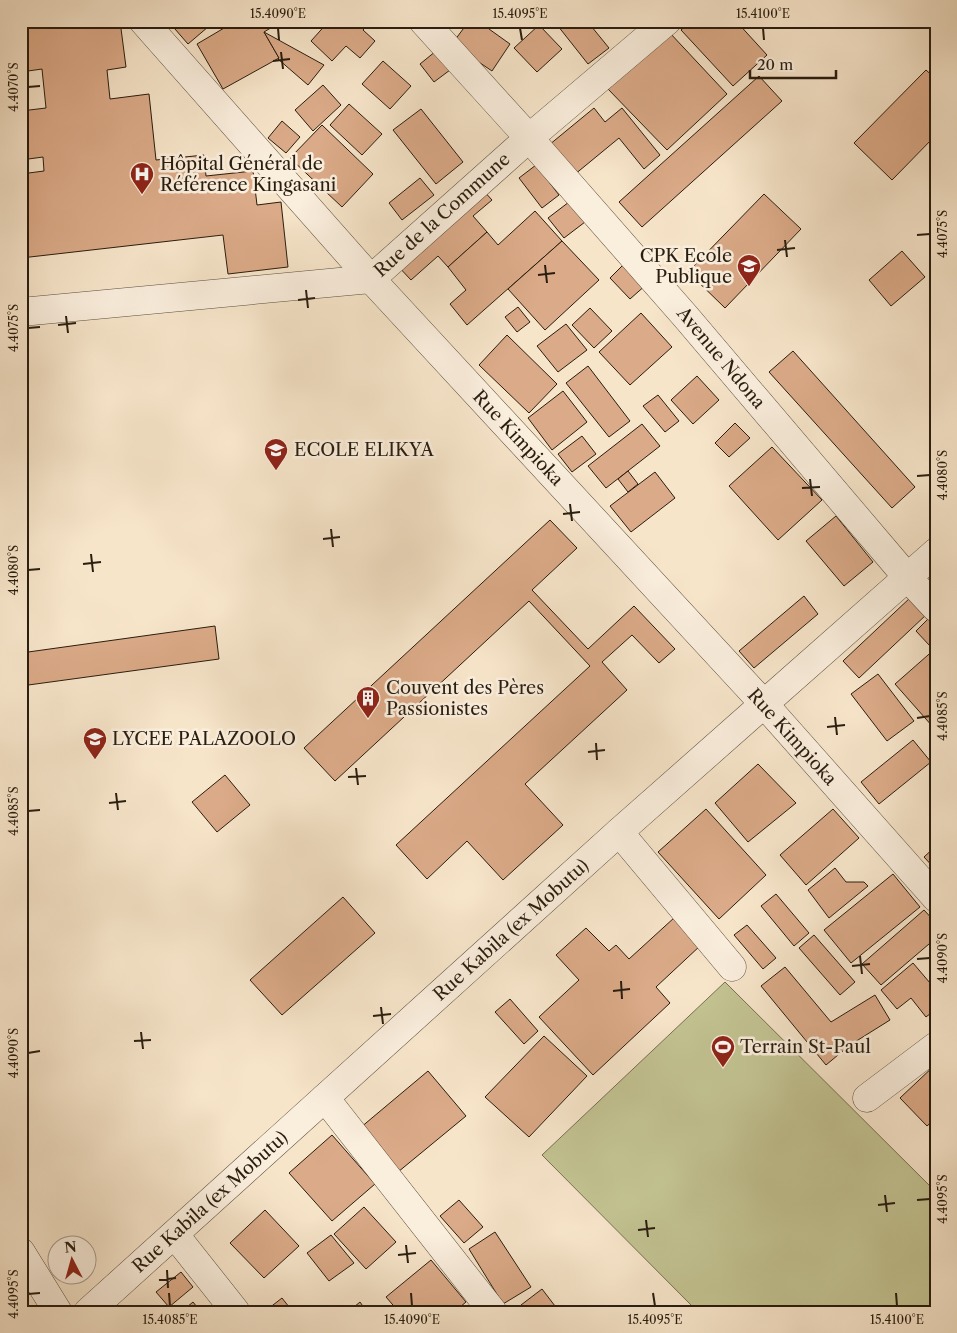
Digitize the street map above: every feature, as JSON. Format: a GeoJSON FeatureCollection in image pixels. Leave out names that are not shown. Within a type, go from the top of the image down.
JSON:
{"type":"FeatureCollection","features":[{"type":"Feature","properties":{"kind":"street","name":"Rue Kimpioka"},"geometry":{"type":"LineString","coordinates":[[143,21],[371,279],[764,704],[936,898]]}},
{"type":"Feature","properties":{"kind":"street","name":"Avenue Ndona"},"geometry":{"type":"LineString","coordinates":[[422,21],[529,138],[686,317],[907,577],[936,608]]}},
{"type":"Feature","properties":{"kind":"street","name":"Rue de la Commune"},"geometry":{"type":"LineString","coordinates":[[21,312],[371,279],[529,138],[667,21]]}},
{"type":"Feature","properties":{"kind":"street","name":"Rue Kabila (ex Mobutu)"},"geometry":{"type":"LineString","coordinates":[[88,1312],[619,832],[936,552]]}},
{"type":"Feature","properties":{"kind":"street"},"geometry":{"type":"LineString","coordinates":[[619,832],[732,967]]}},
{"type":"Feature","properties":{"kind":"street"},"geometry":{"type":"LineString","coordinates":[[867,1098],[936,1046]]}},
{"type":"Feature","properties":{"kind":"street"},"geometry":{"type":"LineString","coordinates":[[325,1098],[493,1312]]}},
{"type":"Feature","properties":{"kind":"street"},"geometry":{"type":"LineString","coordinates":[[175,1235],[236,1312]]}},
{"type":"Feature","properties":{"kind":"street"},"geometry":{"type":"LineString","coordinates":[[21,1252],[58,1312]]}},
{"type":"Feature","properties":{"kind":"green space","name":"Terrain St-Paul"},"geometry":{"type":"Polygon","coordinates":[[[725,982],[936,1192],[936,1310],[934,1312],[698,1312],[542,1155],[725,982]]]}},
{"type":"Feature","properties":{"kind":"building"},"geometry":{"type":"Polygon","coordinates":[[[21,21],[120,21],[126,67],[107,70],[110,99],[149,94],[156,160],[204,155],[206,176],[253,171],[257,205],[281,202],[288,267],[228,274],[223,235],[21,258],[21,174],[44,171],[43,157],[21,160],[21,111],[46,108],[42,69],[21,72],[21,21]]]}},
{"type":"Feature","properties":{"kind":"building"},"geometry":{"type":"Polygon","coordinates":[[[168,21],[215,21],[188,44],[168,21]]]}},
{"type":"Feature","properties":{"kind":"building"},"geometry":{"type":"Polygon","coordinates":[[[236,21],[271,21],[274,26],[264,32],[279,58],[223,89],[197,44],[236,21]]]}},
{"type":"Feature","properties":{"kind":"building"},"geometry":{"type":"Polygon","coordinates":[[[329,21],[336,23],[337,21],[371,21],[363,30],[375,41],[360,58],[346,46],[332,61],[311,41],[329,21]]]}},
{"type":"Feature","properties":{"kind":"building"},"geometry":{"type":"Polygon","coordinates":[[[442,21],[458,21],[450,29],[442,21]]]}},
{"type":"Feature","properties":{"kind":"building"},"geometry":{"type":"Polygon","coordinates":[[[469,21],[495,21],[489,29],[510,44],[492,71],[452,44],[469,21]]]}},
{"type":"Feature","properties":{"kind":"building"},"geometry":{"type":"Polygon","coordinates":[[[554,21],[587,21],[609,48],[588,64],[554,21]]]}},
{"type":"Feature","properties":{"kind":"building"},"geometry":{"type":"Polygon","coordinates":[[[691,21],[736,21],[767,55],[733,86],[681,30],[691,21]]]}},
{"type":"Feature","properties":{"kind":"building"},"geometry":{"type":"Polygon","coordinates":[[[539,25],[562,49],[537,72],[514,48],[539,25]]]}},
{"type":"Feature","properties":{"kind":"building"},"geometry":{"type":"Polygon","coordinates":[[[264,32],[324,65],[308,85],[278,59],[264,32]]]}},
{"type":"Feature","properties":{"kind":"building"},"geometry":{"type":"Polygon","coordinates":[[[669,32],[727,94],[667,150],[608,89],[669,32]]]}},
{"type":"Feature","properties":{"kind":"building"},"geometry":{"type":"Polygon","coordinates":[[[436,51],[450,70],[434,82],[420,64],[436,51]]]}},
{"type":"Feature","properties":{"kind":"building"},"geometry":{"type":"Polygon","coordinates":[[[383,61],[411,86],[390,109],[362,84],[383,61]]]}},
{"type":"Feature","properties":{"kind":"building"},"geometry":{"type":"Polygon","coordinates":[[[926,70],[936,79],[936,135],[892,180],[854,143],[926,70]]]}},
{"type":"Feature","properties":{"kind":"building"},"geometry":{"type":"Polygon","coordinates":[[[759,76],[782,101],[642,227],[619,202],[759,76]]]}},
{"type":"Feature","properties":{"kind":"building"},"geometry":{"type":"Polygon","coordinates":[[[323,85],[341,105],[313,131],[295,110],[323,85]]]}},
{"type":"Feature","properties":{"kind":"building"},"geometry":{"type":"Polygon","coordinates":[[[349,104],[382,134],[362,155],[330,125],[349,104]]]}},
{"type":"Feature","properties":{"kind":"building"},"geometry":{"type":"Polygon","coordinates":[[[594,108],[605,122],[622,108],[660,155],[644,169],[619,138],[574,175],[549,145],[594,108]]]}},
{"type":"Feature","properties":{"kind":"building"},"geometry":{"type":"Polygon","coordinates":[[[421,109],[463,162],[436,184],[393,130],[421,109]]]}},
{"type":"Feature","properties":{"kind":"building"},"geometry":{"type":"Polygon","coordinates":[[[282,121],[300,137],[286,153],[268,138],[282,121]]]}},
{"type":"Feature","properties":{"kind":"building"},"geometry":{"type":"Polygon","coordinates":[[[322,125],[373,174],[342,207],[290,158],[322,125]]]}},
{"type":"Feature","properties":{"kind":"building"},"geometry":{"type":"Polygon","coordinates":[[[536,165],[559,195],[542,208],[519,178],[536,165]]]}},
{"type":"Feature","properties":{"kind":"building"},"geometry":{"type":"Polygon","coordinates":[[[420,178],[434,195],[402,220],[389,203],[420,178]]]}},
{"type":"Feature","properties":{"kind":"building"},"geometry":{"type":"Polygon","coordinates":[[[482,189],[492,200],[473,216],[487,232],[448,267],[438,256],[411,280],[396,264],[482,189]]]}},
{"type":"Feature","properties":{"kind":"building"},"geometry":{"type":"Polygon","coordinates":[[[764,194],[801,229],[725,308],[688,272],[764,194]]]}},
{"type":"Feature","properties":{"kind":"building"},"geometry":{"type":"Polygon","coordinates":[[[569,202],[585,222],[564,238],[548,218],[569,202]]]}},
{"type":"Feature","properties":{"kind":"building"},"geometry":{"type":"Polygon","coordinates":[[[535,211],[562,241],[467,325],[450,304],[466,290],[448,267],[487,232],[498,245],[535,211]]]}},
{"type":"Feature","properties":{"kind":"building"},"geometry":{"type":"Polygon","coordinates":[[[562,241],[599,280],[545,330],[508,289],[562,241]]]}},
{"type":"Feature","properties":{"kind":"building"},"geometry":{"type":"Polygon","coordinates":[[[902,251],[925,277],[891,306],[869,280],[902,251]]]}},
{"type":"Feature","properties":{"kind":"building"},"geometry":{"type":"Polygon","coordinates":[[[626,262],[647,284],[630,299],[610,278],[626,262]]]}},
{"type":"Feature","properties":{"kind":"building"},"geometry":{"type":"Polygon","coordinates":[[[518,307],[530,322],[517,332],[505,317],[518,307]]]}},
{"type":"Feature","properties":{"kind":"building"},"geometry":{"type":"Polygon","coordinates":[[[590,308],[612,331],[594,348],[572,325],[590,308]]]}},
{"type":"Feature","properties":{"kind":"building"},"geometry":{"type":"Polygon","coordinates":[[[641,313],[672,347],[630,385],[599,352],[641,313]]]}},
{"type":"Feature","properties":{"kind":"building"},"geometry":{"type":"Polygon","coordinates":[[[566,324],[587,350],[558,372],[537,346],[566,324]]]}},
{"type":"Feature","properties":{"kind":"building"},"geometry":{"type":"Polygon","coordinates":[[[507,335],[557,384],[529,413],[479,365],[507,335]]]}},
{"type":"Feature","properties":{"kind":"building"},"geometry":{"type":"Polygon","coordinates":[[[793,351],[915,487],[892,508],[769,372],[793,351]]]}},
{"type":"Feature","properties":{"kind":"building"},"geometry":{"type":"Polygon","coordinates":[[[588,366],[630,421],[609,437],[566,383],[588,366]]]}},
{"type":"Feature","properties":{"kind":"building"},"geometry":{"type":"Polygon","coordinates":[[[697,376],[719,400],[693,424],[671,400],[697,376]]]}},
{"type":"Feature","properties":{"kind":"building"},"geometry":{"type":"Polygon","coordinates":[[[563,391],[587,422],[552,450],[528,418],[563,391]]]}},
{"type":"Feature","properties":{"kind":"building"},"geometry":{"type":"Polygon","coordinates":[[[658,395],[679,421],[665,432],[643,406],[658,395]]]}},
{"type":"Feature","properties":{"kind":"building"},"geometry":{"type":"Polygon","coordinates":[[[735,423],[750,438],[729,457],[715,443],[735,423]]]}},
{"type":"Feature","properties":{"kind":"building"},"geometry":{"type":"Polygon","coordinates":[[[642,424],[660,446],[606,488],[588,466],[642,424]]]}},
{"type":"Feature","properties":{"kind":"building"},"geometry":{"type":"Polygon","coordinates":[[[582,436],[596,454],[572,472],[558,454],[582,436]]]}},
{"type":"Feature","properties":{"kind":"building"},"geometry":{"type":"Polygon","coordinates":[[[772,447],[822,500],[778,540],[729,486],[772,447]]]}},
{"type":"Feature","properties":{"kind":"building"},"geometry":{"type":"Polygon","coordinates":[[[628,471],[638,484],[628,492],[618,479],[628,471]]]}},
{"type":"Feature","properties":{"kind":"building"},"geometry":{"type":"Polygon","coordinates":[[[655,472],[675,498],[631,532],[610,506],[655,472]]]}},
{"type":"Feature","properties":{"kind":"building"},"geometry":{"type":"Polygon","coordinates":[[[836,516],[873,562],[844,586],[806,541],[836,516]]]}},
{"type":"Feature","properties":{"kind":"building","name":"Couvent des Pères Passionistes"},"geometry":{"type":"Polygon","coordinates":[[[550,520],[577,548],[532,590],[588,649],[634,606],[675,649],[659,663],[632,635],[602,662],[627,690],[525,784],[563,825],[503,880],[467,841],[427,879],[396,845],[590,666],[529,601],[335,781],[304,748],[550,520]]]}},
{"type":"Feature","properties":{"kind":"building"},"geometry":{"type":"Polygon","coordinates":[[[804,596],[818,614],[754,668],[739,651],[804,596]]]}},
{"type":"Feature","properties":{"kind":"building"},"geometry":{"type":"Polygon","coordinates":[[[911,597],[927,614],[859,678],[843,661],[911,597]]]}},
{"type":"Feature","properties":{"kind":"building"},"geometry":{"type":"Polygon","coordinates":[[[929,618],[936,625],[936,641],[930,646],[916,631],[929,618]]]}},
{"type":"Feature","properties":{"kind":"building"},"geometry":{"type":"Polygon","coordinates":[[[215,626],[219,659],[21,686],[21,653],[215,626]]]}},
{"type":"Feature","properties":{"kind":"building"},"geometry":{"type":"Polygon","coordinates":[[[936,648],[936,724],[933,727],[895,684],[936,648]]]}},
{"type":"Feature","properties":{"kind":"building"},"geometry":{"type":"Polygon","coordinates":[[[878,674],[914,721],[887,741],[851,694],[878,674]]]}},
{"type":"Feature","properties":{"kind":"building"},"geometry":{"type":"Polygon","coordinates":[[[913,740],[931,762],[879,804],[861,782],[913,740]]]}},
{"type":"Feature","properties":{"kind":"building"},"geometry":{"type":"Polygon","coordinates":[[[758,764],[796,803],[748,842],[715,803],[758,764]]]}},
{"type":"Feature","properties":{"kind":"building"},"geometry":{"type":"Polygon","coordinates":[[[225,775],[250,805],[217,832],[192,802],[225,775]]]}},
{"type":"Feature","properties":{"kind":"building"},"geometry":{"type":"Polygon","coordinates":[[[706,809],[766,875],[719,919],[658,852],[706,809]]]}},
{"type":"Feature","properties":{"kind":"building"},"geometry":{"type":"Polygon","coordinates":[[[833,809],[859,838],[806,885],[780,855],[833,809]]]}},
{"type":"Feature","properties":{"kind":"building"},"geometry":{"type":"Polygon","coordinates":[[[936,846],[936,870],[924,857],[936,846]]]}},
{"type":"Feature","properties":{"kind":"building"},"geometry":{"type":"Polygon","coordinates":[[[835,868],[846,882],[864,882],[868,886],[829,918],[808,890],[835,868]]]}},
{"type":"Feature","properties":{"kind":"building"},"geometry":{"type":"Polygon","coordinates":[[[893,874],[920,907],[851,963],[824,930],[893,874]]]}},
{"type":"Feature","properties":{"kind":"building"},"geometry":{"type":"Polygon","coordinates":[[[776,894],[809,933],[794,946],[761,906],[776,894]]]}},
{"type":"Feature","properties":{"kind":"building"},"geometry":{"type":"Polygon","coordinates":[[[343,897],[375,933],[282,1015],[250,980],[343,897]]]}},
{"type":"Feature","properties":{"kind":"building"},"geometry":{"type":"Polygon","coordinates":[[[924,910],[936,923],[936,938],[881,985],[862,964],[924,910]]]}},
{"type":"Feature","properties":{"kind":"building"},"geometry":{"type":"Polygon","coordinates":[[[675,917],[701,945],[656,987],[670,1003],[593,1075],[539,1017],[579,980],[556,955],[586,928],[609,951],[616,945],[629,959],[675,917]]]}},
{"type":"Feature","properties":{"kind":"building"},"geometry":{"type":"Polygon","coordinates":[[[747,925],[776,958],[763,969],[734,935],[747,925]]]}},
{"type":"Feature","properties":{"kind":"building"},"geometry":{"type":"Polygon","coordinates":[[[814,935],[855,982],[840,995],[799,948],[814,935]]]}},
{"type":"Feature","properties":{"kind":"building"},"geometry":{"type":"Polygon","coordinates":[[[913,963],[936,990],[936,1009],[926,1017],[911,998],[897,1009],[881,990],[913,963]]]}},
{"type":"Feature","properties":{"kind":"building"},"geometry":{"type":"Polygon","coordinates":[[[785,967],[831,1022],[875,995],[890,1020],[850,1045],[826,1065],[761,986],[785,967]]]}},
{"type":"Feature","properties":{"kind":"building"},"geometry":{"type":"Polygon","coordinates":[[[510,999],[538,1031],[524,1044],[495,1012],[510,999]]]}},
{"type":"Feature","properties":{"kind":"building"},"geometry":{"type":"Polygon","coordinates":[[[544,1036],[587,1076],[529,1137],[485,1097],[544,1036]]]}},
{"type":"Feature","properties":{"kind":"building"},"geometry":{"type":"Polygon","coordinates":[[[936,1064],[936,1118],[927,1126],[900,1098],[936,1064]]]}},
{"type":"Feature","properties":{"kind":"building"},"geometry":{"type":"Polygon","coordinates":[[[428,1071],[466,1116],[398,1172],[360,1128],[428,1071]]]}},
{"type":"Feature","properties":{"kind":"building"},"geometry":{"type":"Polygon","coordinates":[[[332,1135],[375,1184],[332,1221],[289,1173],[332,1135]]]}},
{"type":"Feature","properties":{"kind":"building"},"geometry":{"type":"Polygon","coordinates":[[[459,1200],[483,1227],[464,1243],[440,1216],[459,1200]]]}},
{"type":"Feature","properties":{"kind":"building"},"geometry":{"type":"Polygon","coordinates":[[[364,1207],[396,1242],[366,1269],[334,1234],[364,1207]]]}},
{"type":"Feature","properties":{"kind":"building"},"geometry":{"type":"Polygon","coordinates":[[[265,1210],[299,1246],[264,1278],[230,1243],[265,1210]]]}},
{"type":"Feature","properties":{"kind":"building"},"geometry":{"type":"Polygon","coordinates":[[[495,1232],[531,1287],[503,1304],[469,1249],[495,1232]]]}},
{"type":"Feature","properties":{"kind":"building"},"geometry":{"type":"Polygon","coordinates":[[[331,1235],[354,1263],[329,1281],[307,1253],[331,1235]]]}},
{"type":"Feature","properties":{"kind":"building"},"geometry":{"type":"Polygon","coordinates":[[[431,1260],[466,1302],[454,1312],[399,1312],[386,1297],[431,1260]]]}},
{"type":"Feature","properties":{"kind":"building"},"geometry":{"type":"Polygon","coordinates":[[[181,1272],[193,1287],[169,1307],[156,1292],[181,1272]]]}},
{"type":"Feature","properties":{"kind":"building"},"geometry":{"type":"Polygon","coordinates":[[[542,1289],[555,1306],[546,1312],[526,1312],[521,1305],[542,1289]]]}},
{"type":"Feature","properties":{"kind":"building"},"geometry":{"type":"Polygon","coordinates":[[[282,1298],[293,1312],[264,1312],[282,1298]]]}},
{"type":"Feature","properties":{"kind":"building"},"geometry":{"type":"Polygon","coordinates":[[[193,1302],[201,1312],[181,1312],[193,1302]]]}},
{"type":"Feature","properties":{"kind":"building"},"geometry":{"type":"Polygon","coordinates":[[[360,1302],[367,1312],[348,1312],[360,1302]]]}},
{"type":"Feature","properties":{"kind":"building"},"geometry":{"type":"Polygon","coordinates":[[[635,1307],[639,1312],[629,1312],[635,1307]]]}},
{"type":"Feature","properties":{"kind":"place","name":"Hôpital Général de Référence Kingasani"},"geometry":{"type":"Point","coordinates":[142,195]}},
{"type":"Feature","properties":{"kind":"place","name":"CPK Ecole Publique"},"geometry":{"type":"Point","coordinates":[749,287]}},
{"type":"Feature","properties":{"kind":"place","name":"ECOLE ELIKYA"},"geometry":{"type":"Point","coordinates":[276,471]}},
{"type":"Feature","properties":{"kind":"place","name":"Couvent des Pères Passionistes"},"geometry":{"type":"Point","coordinates":[368,719]}},
{"type":"Feature","properties":{"kind":"place","name":"LYCEE PALAZOOLO"},"geometry":{"type":"Point","coordinates":[95,760]}},
{"type":"Feature","properties":{"kind":"place","name":"Terrain St-Paul"},"geometry":{"type":"Point","coordinates":[723,1068]}}]}
